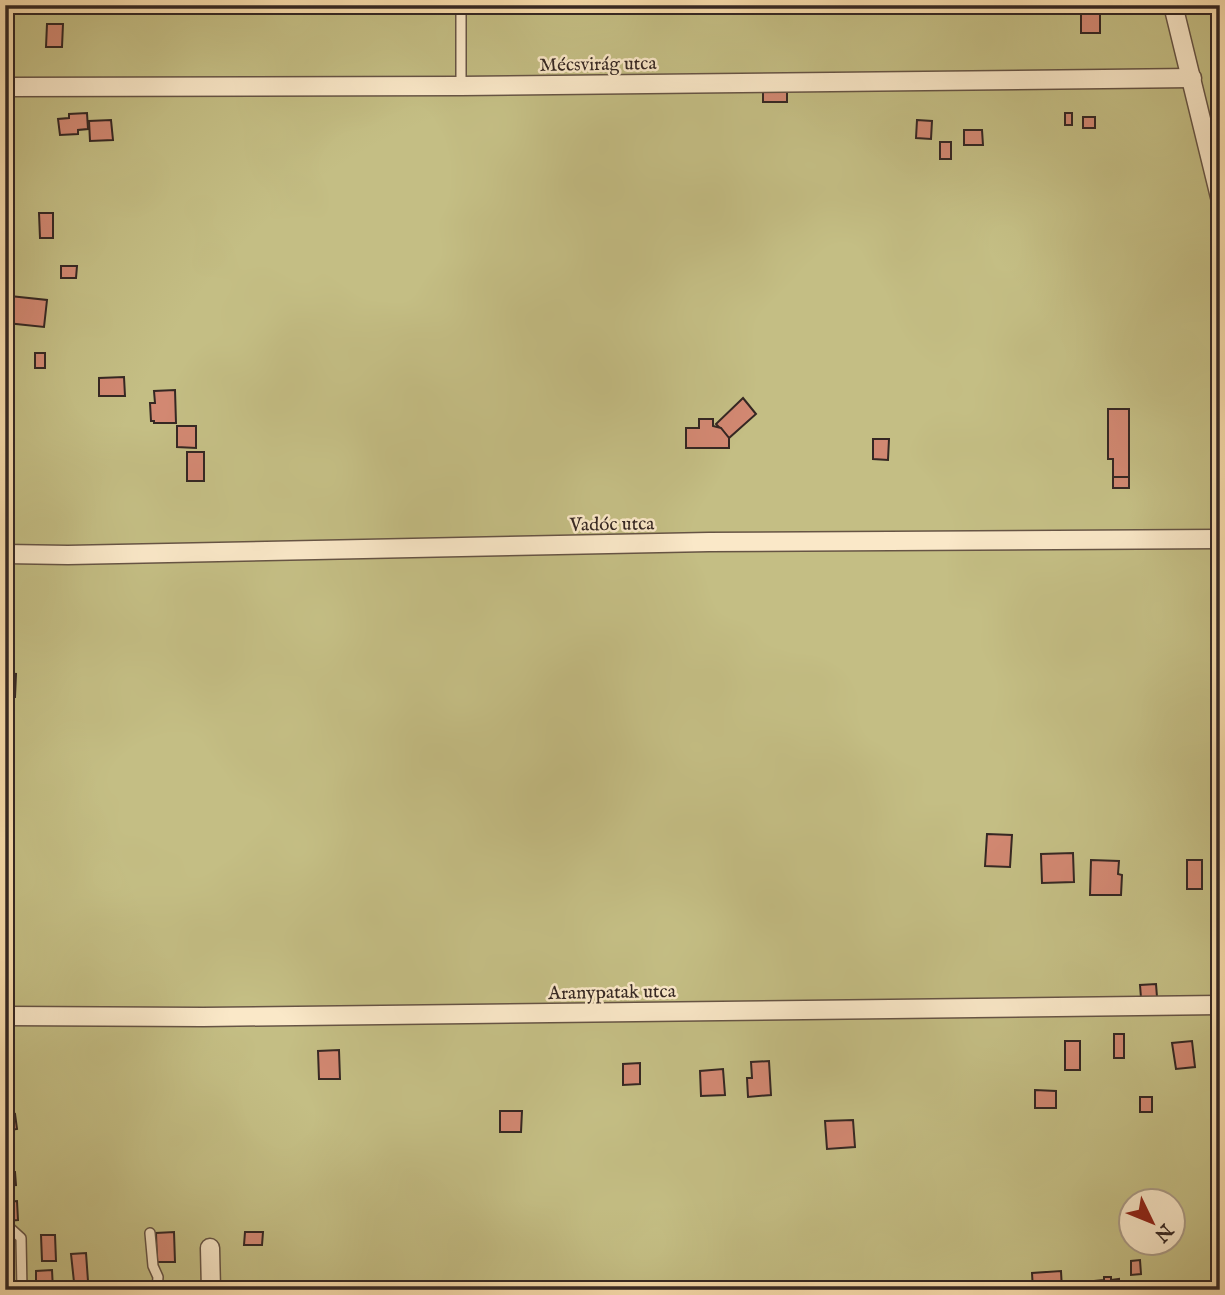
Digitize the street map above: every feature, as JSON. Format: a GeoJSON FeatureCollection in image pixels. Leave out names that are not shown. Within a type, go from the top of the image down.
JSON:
{"type":"FeatureCollection","features":[{"type":"Feature","properties":{"kind":"street"},"geometry":{"type":"LineString","coordinates":[[1173,5],[1220,197]]}},
{"type":"Feature","properties":{"kind":"street","name":"Mécsvirág utca"},"geometry":{"type":"LineString","coordinates":[[5,87],[461,86],[1192,78]]}},
{"type":"Feature","properties":{"kind":"street","name":"Vadóc utca"},"geometry":{"type":"LineString","coordinates":[[5,554],[82,555],[709,542],[1220,539]]}},
{"type":"Feature","properties":{"kind":"street","name":"Aranypatak utca"},"geometry":{"type":"LineString","coordinates":[[5,1016],[203,1017],[1220,1005]]}},
{"type":"Feature","properties":{"kind":"street"},"geometry":{"type":"LineString","coordinates":[[210,1248],[211,1290]]}},
{"type":"Feature","properties":{"kind":"lane"},"geometry":{"type":"LineString","coordinates":[[461,5],[461,86]]}},
{"type":"Feature","properties":{"kind":"lane"},"geometry":{"type":"LineString","coordinates":[[5,1229],[10,1228],[21,1238],[22,1290]]}},
{"type":"Feature","properties":{"kind":"lane"},"geometry":{"type":"LineString","coordinates":[[150,1233],[153,1266],[158,1278],[157,1290]]}},
{"type":"Feature","properties":{"kind":"shaded area"},"geometry":{"type":"Polygon","coordinates":[[[5,5],[1220,5],[1220,1290],[5,1290],[5,5]]]}},
{"type":"Feature","properties":{"kind":"building"},"geometry":{"type":"Polygon","coordinates":[[[1081,11],[1100,11],[1100,33],[1081,33],[1081,11]]]}},
{"type":"Feature","properties":{"kind":"building"},"geometry":{"type":"Polygon","coordinates":[[[47,24],[63,24],[62,47],[46,47],[47,24]]]}},
{"type":"Feature","properties":{"kind":"building"},"geometry":{"type":"Polygon","coordinates":[[[763,86],[787,86],[787,102],[763,102],[763,86]]]}},
{"type":"Feature","properties":{"kind":"building"},"geometry":{"type":"Polygon","coordinates":[[[87,113],[88,129],[78,130],[78,134],[60,135],[58,119],[69,118],[69,114],[87,113]]]}},
{"type":"Feature","properties":{"kind":"building"},"geometry":{"type":"Polygon","coordinates":[[[1065,113],[1072,113],[1072,125],[1065,125],[1065,113]]]}},
{"type":"Feature","properties":{"kind":"building"},"geometry":{"type":"Polygon","coordinates":[[[1083,117],[1095,117],[1095,128],[1083,128],[1083,117]]]}},
{"type":"Feature","properties":{"kind":"building"},"geometry":{"type":"Polygon","coordinates":[[[111,120],[113,140],[90,141],[89,121],[111,120]]]}},
{"type":"Feature","properties":{"kind":"building"},"geometry":{"type":"Polygon","coordinates":[[[917,120],[932,121],[931,139],[916,138],[917,120]]]}},
{"type":"Feature","properties":{"kind":"building"},"geometry":{"type":"Polygon","coordinates":[[[964,130],[982,130],[983,145],[964,145],[964,130]]]}},
{"type":"Feature","properties":{"kind":"building"},"geometry":{"type":"Polygon","coordinates":[[[940,142],[951,142],[951,159],[940,159],[940,142]]]}},
{"type":"Feature","properties":{"kind":"building"},"geometry":{"type":"Polygon","coordinates":[[[39,213],[53,213],[53,238],[40,238],[39,213]]]}},
{"type":"Feature","properties":{"kind":"building"},"geometry":{"type":"Polygon","coordinates":[[[61,266],[77,266],[76,278],[61,278],[61,266]]]}},
{"type":"Feature","properties":{"kind":"building"},"geometry":{"type":"Polygon","coordinates":[[[10,296],[47,300],[44,327],[7,323],[10,296]]]}},
{"type":"Feature","properties":{"kind":"building"},"geometry":{"type":"Polygon","coordinates":[[[35,353],[45,353],[45,368],[35,368],[35,353]]]}},
{"type":"Feature","properties":{"kind":"building"},"geometry":{"type":"Polygon","coordinates":[[[124,377],[125,396],[99,396],[99,378],[124,377]]]}},
{"type":"Feature","properties":{"kind":"building"},"geometry":{"type":"Polygon","coordinates":[[[175,390],[176,423],[151,421],[150,403],[155,403],[154,391],[175,390]]]}},
{"type":"Feature","properties":{"kind":"building"},"geometry":{"type":"Polygon","coordinates":[[[743,398],[756,414],[729,438],[716,424],[743,398]]]}},
{"type":"Feature","properties":{"kind":"building"},"geometry":{"type":"Polygon","coordinates":[[[1108,409],[1129,409],[1129,477],[1113,477],[1113,459],[1108,459],[1108,409]]]}},
{"type":"Feature","properties":{"kind":"building"},"geometry":{"type":"Polygon","coordinates":[[[699,419],[713,419],[713,426],[721,428],[729,438],[729,448],[686,448],[686,428],[699,428],[699,419]]]}},
{"type":"Feature","properties":{"kind":"building"},"geometry":{"type":"Polygon","coordinates":[[[177,426],[196,426],[196,448],[177,447],[177,426]]]}},
{"type":"Feature","properties":{"kind":"building"},"geometry":{"type":"Polygon","coordinates":[[[873,439],[889,439],[888,460],[873,459],[873,439]]]}},
{"type":"Feature","properties":{"kind":"building"},"geometry":{"type":"Polygon","coordinates":[[[187,452],[204,452],[204,481],[187,481],[187,452]]]}},
{"type":"Feature","properties":{"kind":"building"},"geometry":{"type":"Polygon","coordinates":[[[1113,477],[1129,477],[1129,488],[1113,488],[1113,477]]]}},
{"type":"Feature","properties":{"kind":"building"},"geometry":{"type":"Polygon","coordinates":[[[7,592],[7,616],[5,616],[7,592]]]}},
{"type":"Feature","properties":{"kind":"building"},"geometry":{"type":"Polygon","coordinates":[[[5,673],[16,674],[15,697],[5,697],[5,673]]]}},
{"type":"Feature","properties":{"kind":"building"},"geometry":{"type":"Polygon","coordinates":[[[987,834],[1012,835],[1010,867],[985,866],[987,834]]]}},
{"type":"Feature","properties":{"kind":"building"},"geometry":{"type":"Polygon","coordinates":[[[1073,853],[1074,882],[1042,883],[1041,854],[1073,853]]]}},
{"type":"Feature","properties":{"kind":"building"},"geometry":{"type":"Polygon","coordinates":[[[1091,860],[1119,861],[1118,874],[1122,875],[1121,895],[1090,895],[1091,860]]]}},
{"type":"Feature","properties":{"kind":"building"},"geometry":{"type":"Polygon","coordinates":[[[1187,860],[1202,860],[1202,889],[1187,889],[1187,860]]]}},
{"type":"Feature","properties":{"kind":"building"},"geometry":{"type":"Polygon","coordinates":[[[1156,984],[1157,997],[1141,998],[1140,985],[1156,984]]]}},
{"type":"Feature","properties":{"kind":"building"},"geometry":{"type":"Polygon","coordinates":[[[1114,1034],[1124,1034],[1124,1058],[1114,1058],[1114,1034]]]}},
{"type":"Feature","properties":{"kind":"building"},"geometry":{"type":"Polygon","coordinates":[[[1065,1041],[1080,1041],[1080,1070],[1065,1070],[1065,1041]]]}},
{"type":"Feature","properties":{"kind":"building"},"geometry":{"type":"Polygon","coordinates":[[[1192,1041],[1195,1067],[1176,1069],[1172,1043],[1192,1041]]]}},
{"type":"Feature","properties":{"kind":"building"},"geometry":{"type":"Polygon","coordinates":[[[339,1050],[340,1079],[319,1079],[318,1051],[339,1050]]]}},
{"type":"Feature","properties":{"kind":"building"},"geometry":{"type":"Polygon","coordinates":[[[769,1061],[771,1095],[748,1097],[747,1078],[752,1078],[751,1062],[769,1061]]]}},
{"type":"Feature","properties":{"kind":"building"},"geometry":{"type":"Polygon","coordinates":[[[640,1063],[640,1084],[623,1085],[623,1064],[640,1063]]]}},
{"type":"Feature","properties":{"kind":"building"},"geometry":{"type":"Polygon","coordinates":[[[723,1069],[725,1095],[701,1096],[700,1071],[723,1069]]]}},
{"type":"Feature","properties":{"kind":"building"},"geometry":{"type":"Polygon","coordinates":[[[1035,1090],[1056,1091],[1056,1108],[1035,1108],[1035,1090]]]}},
{"type":"Feature","properties":{"kind":"building"},"geometry":{"type":"Polygon","coordinates":[[[1140,1097],[1152,1097],[1152,1112],[1140,1112],[1140,1097]]]}},
{"type":"Feature","properties":{"kind":"building"},"geometry":{"type":"Polygon","coordinates":[[[500,1111],[522,1111],[521,1132],[500,1132],[500,1111]]]}},
{"type":"Feature","properties":{"kind":"building"},"geometry":{"type":"Polygon","coordinates":[[[15,1114],[17,1129],[5,1131],[5,1116],[15,1114]]]}},
{"type":"Feature","properties":{"kind":"building"},"geometry":{"type":"Polygon","coordinates":[[[853,1120],[855,1147],[827,1149],[825,1121],[853,1120]]]}},
{"type":"Feature","properties":{"kind":"building"},"geometry":{"type":"Polygon","coordinates":[[[15,1172],[16,1185],[5,1186],[5,1173],[15,1172]]]}},
{"type":"Feature","properties":{"kind":"building"},"geometry":{"type":"Polygon","coordinates":[[[17,1201],[18,1220],[5,1221],[5,1202],[17,1201]]]}},
{"type":"Feature","properties":{"kind":"building"},"geometry":{"type":"Polygon","coordinates":[[[174,1232],[175,1262],[157,1262],[156,1233],[174,1232]]]}},
{"type":"Feature","properties":{"kind":"building"},"geometry":{"type":"Polygon","coordinates":[[[245,1232],[263,1232],[262,1245],[244,1245],[245,1232]]]}},
{"type":"Feature","properties":{"kind":"building"},"geometry":{"type":"Polygon","coordinates":[[[41,1235],[55,1235],[56,1261],[42,1261],[41,1235]]]}},
{"type":"Feature","properties":{"kind":"building"},"geometry":{"type":"Polygon","coordinates":[[[86,1253],[88,1281],[74,1282],[71,1254],[86,1253]]]}},
{"type":"Feature","properties":{"kind":"building"},"geometry":{"type":"Polygon","coordinates":[[[1140,1260],[1141,1274],[1131,1275],[1131,1261],[1140,1260]]]}},
{"type":"Feature","properties":{"kind":"building"},"geometry":{"type":"Polygon","coordinates":[[[52,1270],[53,1290],[36,1290],[36,1271],[52,1270]]]}},
{"type":"Feature","properties":{"kind":"building"},"geometry":{"type":"Polygon","coordinates":[[[1061,1271],[1062,1290],[1033,1290],[1032,1273],[1061,1271]]]}},
{"type":"Feature","properties":{"kind":"building"},"geometry":{"type":"Polygon","coordinates":[[[1104,1277],[1119,1279],[1119,1290],[1096,1290],[1095,1281],[1104,1280],[1104,1277]]]}},
{"type":"Feature","properties":{"kind":"building"},"geometry":{"type":"Polygon","coordinates":[[[231,1282],[260,1282],[260,1290],[231,1290],[231,1282]]]}}]}
